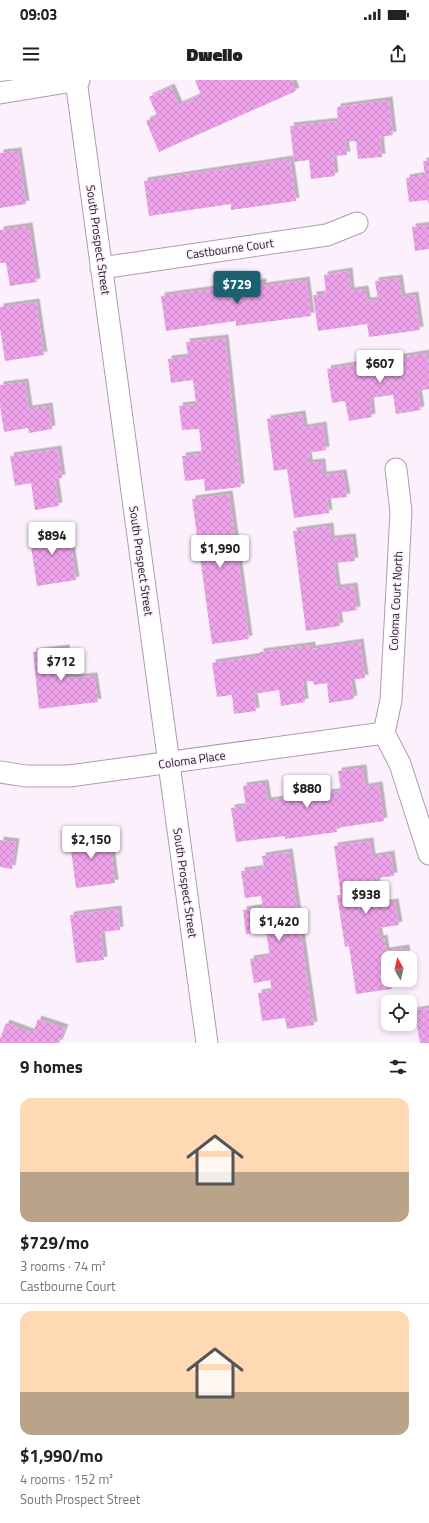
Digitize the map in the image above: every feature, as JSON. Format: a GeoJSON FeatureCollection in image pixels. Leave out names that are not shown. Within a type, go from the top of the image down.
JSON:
{"type":"FeatureCollection","features":[{"type":"Feature","properties":{"kind":"street"},"geometry":{"type":"LineString","coordinates":[[0,93],[77,80]]}},
{"type":"Feature","properties":{"kind":"street","name":"South Prospect Street"},"geometry":{"type":"LineString","coordinates":[[77,80],[101,268],[207,1043]]}},
{"type":"Feature","properties":{"kind":"street","name":"Castbourne Court"},"geometry":{"type":"LineString","coordinates":[[101,268],[327,235],[357,223]]}},
{"type":"Feature","properties":{"kind":"street","name":"Coloma Court North"},"geometry":{"type":"LineString","coordinates":[[384,733],[391,700],[401,512],[396,469]]}},
{"type":"Feature","properties":{"kind":"street"},"geometry":{"type":"LineString","coordinates":[[384,733],[400,764],[429,854]]}},
{"type":"Feature","properties":{"kind":"street","name":"Coloma Place"},"geometry":{"type":"LineString","coordinates":[[0,772],[26,776],[69,776],[384,733]]}},
{"type":"Feature","properties":{"kind":"building"},"geometry":{"type":"Polygon","coordinates":[[[195,80],[222,80],[223,82],[228,80],[292,80],[296,91],[159,152],[146,121],[157,116],[149,97],[171,87],[179,105],[201,95],[195,80]]]}},
{"type":"Feature","properties":{"kind":"building"},"geometry":{"type":"Polygon","coordinates":[[[389,100],[393,135],[380,137],[382,157],[358,159],[356,141],[345,142],[347,155],[333,156],[335,176],[311,179],[309,160],[294,162],[290,126],[338,121],[337,107],[389,100]]]}},
{"type":"Feature","properties":{"kind":"building"},"geometry":{"type":"Polygon","coordinates":[[[18,151],[26,204],[0,208],[0,153],[18,151]]]}},
{"type":"Feature","properties":{"kind":"building"},"geometry":{"type":"Polygon","coordinates":[[[290,159],[296,201],[231,210],[231,204],[149,216],[144,181],[290,159]]]}},
{"type":"Feature","properties":{"kind":"building"},"geometry":{"type":"Polygon","coordinates":[[[423,161],[429,161],[429,204],[427,200],[409,202],[406,178],[425,175],[423,161]]]}},
{"type":"Feature","properties":{"kind":"building"},"geometry":{"type":"Polygon","coordinates":[[[429,225],[429,249],[415,251],[412,227],[429,225]]]}},
{"type":"Feature","properties":{"kind":"building"},"geometry":{"type":"Polygon","coordinates":[[[29,226],[37,282],[10,286],[6,263],[0,263],[0,230],[29,226]]]}},
{"type":"Feature","properties":{"kind":"building"},"geometry":{"type":"Polygon","coordinates":[[[349,271],[351,291],[365,289],[367,301],[378,300],[375,281],[399,278],[402,297],[415,295],[420,330],[369,337],[367,324],[318,331],[313,295],[326,294],[324,275],[349,271]]]}},
{"type":"Feature","properties":{"kind":"building"},"geometry":{"type":"Polygon","coordinates":[[[306,280],[311,316],[236,326],[236,321],[166,331],[161,296],[263,282],[263,286],[306,280]]]}},
{"type":"Feature","properties":{"kind":"building"},"geometry":{"type":"Polygon","coordinates":[[[36,302],[44,355],[5,361],[0,328],[0,307],[36,302]]]}},
{"type":"Feature","properties":{"kind":"building"},"geometry":{"type":"Polygon","coordinates":[[[225,338],[241,487],[205,491],[204,479],[185,481],[182,456],[202,454],[199,429],[182,430],[179,406],[196,404],[193,380],[171,383],[168,359],[188,357],[186,342],[225,338]]]}},
{"type":"Feature","properties":{"kind":"building"},"geometry":{"type":"Polygon","coordinates":[[[427,353],[429,366],[429,389],[418,391],[421,410],[396,414],[393,395],[370,398],[372,417],[349,421],[345,401],[332,403],[327,369],[427,353]]]}},
{"type":"Feature","properties":{"kind":"building"},"geometry":{"type":"Polygon","coordinates":[[[25,382],[29,409],[49,406],[52,429],[29,433],[28,428],[4,432],[0,405],[0,385],[25,382]]]}},
{"type":"Feature","properties":{"kind":"building"},"geometry":{"type":"Polygon","coordinates":[[[302,414],[304,428],[323,425],[326,450],[308,453],[309,463],[322,462],[323,475],[343,473],[347,497],[327,499],[329,513],[294,518],[287,469],[274,471],[267,419],[302,414]]]}},
{"type":"Feature","properties":{"kind":"building"},"geometry":{"type":"Polygon","coordinates":[[[58,449],[62,478],[55,479],[59,506],[35,510],[31,483],[15,486],[10,456],[58,449]]]}},
{"type":"Feature","properties":{"kind":"building"},"geometry":{"type":"Polygon","coordinates":[[[229,494],[249,639],[212,644],[192,499],[229,494]]]}},
{"type":"Feature","properties":{"kind":"building"},"geometry":{"type":"Polygon","coordinates":[[[330,526],[331,539],[352,537],[355,561],[334,563],[337,588],[354,586],[357,610],[338,613],[340,626],[306,631],[293,531],[330,526]]]}},
{"type":"Feature","properties":{"kind":"building"},"geometry":{"type":"Polygon","coordinates":[[[68,527],[76,580],[37,586],[29,533],[68,527]]]}},
{"type":"Feature","properties":{"kind":"building"},"geometry":{"type":"Polygon","coordinates":[[[360,642],[365,678],[351,680],[354,699],[329,703],[327,683],[314,685],[313,681],[303,682],[305,702],[281,706],[279,690],[254,694],[256,711],[234,714],[232,695],[217,697],[212,663],[260,656],[260,652],[312,645],[312,649],[360,642]]]}},
{"type":"Feature","properties":{"kind":"building"},"geometry":{"type":"Polygon","coordinates":[[[66,648],[70,678],[94,676],[98,702],[39,709],[33,652],[66,648]]]}},
{"type":"Feature","properties":{"kind":"building"},"geometry":{"type":"Polygon","coordinates":[[[363,768],[365,787],[379,785],[384,821],[336,828],[337,832],[285,839],[285,836],[236,842],[231,808],[246,806],[243,786],[265,783],[268,801],[294,797],[291,781],[315,779],[318,798],[328,797],[328,793],[341,791],[338,771],[363,768]]]}},
{"type":"Feature","properties":{"kind":"building"},"geometry":{"type":"Polygon","coordinates":[[[102,830],[105,850],[111,849],[115,883],[76,888],[69,834],[102,830]]]}},
{"type":"Feature","properties":{"kind":"building"},"geometry":{"type":"Polygon","coordinates":[[[0,840],[16,842],[12,869],[0,867],[0,840]]]}},
{"type":"Feature","properties":{"kind":"building"},"geometry":{"type":"Polygon","coordinates":[[[370,841],[372,857],[391,854],[394,876],[376,878],[380,904],[395,902],[399,925],[378,928],[380,939],[384,938],[386,951],[381,951],[381,987],[392,987],[392,989],[356,994],[349,946],[345,947],[337,895],[341,895],[334,846],[370,841]]]}},
{"type":"Feature","properties":{"kind":"building"},"geometry":{"type":"Polygon","coordinates":[[[289,852],[314,1025],[287,1029],[285,1018],[262,1021],[258,993],[272,991],[270,980],[254,983],[250,959],[270,956],[266,931],[246,934],[243,910],[263,907],[261,896],[245,898],[241,871],[264,868],[262,856],[289,852]]]}},
{"type":"Feature","properties":{"kind":"building"},"geometry":{"type":"Polygon","coordinates":[[[118,909],[120,930],[101,932],[104,960],[76,963],[70,915],[118,909]]]}},
{"type":"Feature","properties":{"kind":"building"},"geometry":{"type":"Polygon","coordinates":[[[406,948],[406,951],[386,951],[406,948]]]}},
{"type":"Feature","properties":{"kind":"building"},"geometry":{"type":"Polygon","coordinates":[[[429,1008],[429,1043],[420,1043],[417,1027],[417,1010],[429,1008]]]}},
{"type":"Feature","properties":{"kind":"building"},"geometry":{"type":"Polygon","coordinates":[[[38,1019],[65,1028],[59,1043],[0,1043],[6,1023],[33,1033],[38,1019]]]}}]}
